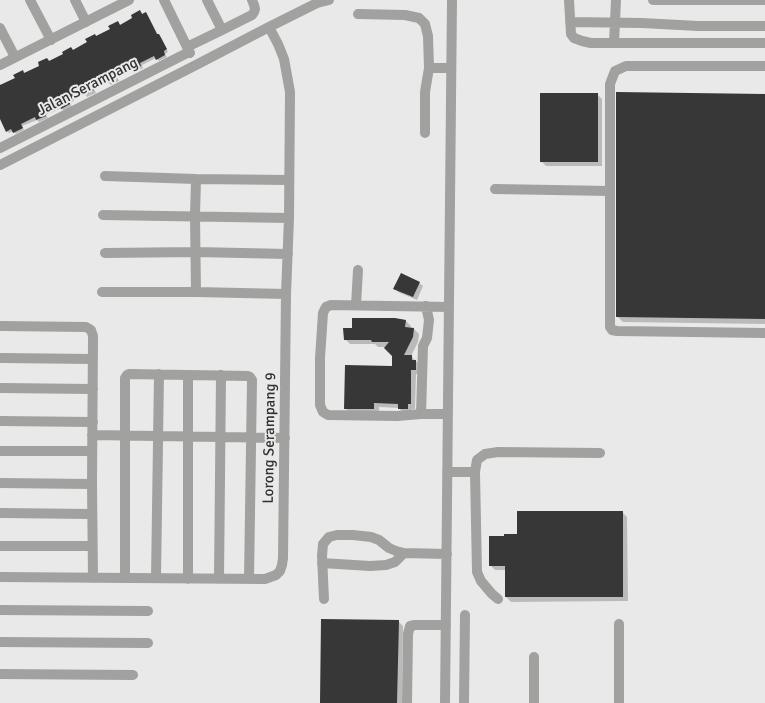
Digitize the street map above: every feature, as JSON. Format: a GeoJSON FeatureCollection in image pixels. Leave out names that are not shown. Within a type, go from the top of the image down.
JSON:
{"type":"FeatureCollection","features":[{"type":"Feature","properties":{"kind":"street"},"geometry":{"type":"LineString","coordinates":[[30,0],[50,40]]}},
{"type":"Feature","properties":{"kind":"street"},"geometry":{"type":"LineString","coordinates":[[75,0],[86,22]]}},
{"type":"Feature","properties":{"kind":"street"},"geometry":{"type":"LineString","coordinates":[[164,0],[196,65]]}},
{"type":"Feature","properties":{"kind":"street"},"geometry":{"type":"LineString","coordinates":[[207,0],[222,30]]}},
{"type":"Feature","properties":{"kind":"street","name":"Jalan Serampang"},"geometry":{"type":"LineString","coordinates":[[0,148],[252,15],[255,9],[252,0]]}},
{"type":"Feature","properties":{"kind":"street"},"geometry":{"type":"LineString","coordinates":[[0,165],[270,27],[305,4],[329,0]]}},
{"type":"Feature","properties":{"kind":"street"},"geometry":{"type":"LineString","coordinates":[[445,703],[452,0]]}},
{"type":"Feature","properties":{"kind":"street"},"geometry":{"type":"LineString","coordinates":[[569,0],[571,34],[574,38],[591,43],[765,43]]}},
{"type":"Feature","properties":{"kind":"street"},"geometry":{"type":"LineString","coordinates":[[614,43],[616,0]]}},
{"type":"Feature","properties":{"kind":"street"},"geometry":{"type":"LineString","coordinates":[[653,0],[765,0]]}},
{"type":"Feature","properties":{"kind":"street"},"geometry":{"type":"LineString","coordinates":[[0,66],[123,2]]}},
{"type":"Feature","properties":{"kind":"street"},"geometry":{"type":"LineString","coordinates":[[358,14],[406,15],[419,18],[425,24],[428,36],[429,68],[425,92],[425,133]]}},
{"type":"Feature","properties":{"kind":"street"},"geometry":{"type":"LineString","coordinates":[[570,22],[698,26],[765,26]]}},
{"type":"Feature","properties":{"kind":"street","name":"Lorong Serampang 9"},"geometry":{"type":"LineString","coordinates":[[0,577],[265,579],[276,575],[280,571],[283,558],[290,92],[284,59],[270,27]]}},
{"type":"Feature","properties":{"kind":"street"},"geometry":{"type":"LineString","coordinates":[[0,28],[15,58]]}},
{"type":"Feature","properties":{"kind":"street"},"geometry":{"type":"LineString","coordinates":[[765,66],[626,66],[615,72],[610,84],[610,327],[612,330],[617,331],[765,333]]}},
{"type":"Feature","properties":{"kind":"street"},"geometry":{"type":"LineString","coordinates":[[429,68],[451,68]]}},
{"type":"Feature","properties":{"kind":"street"},"geometry":{"type":"LineString","coordinates":[[105,176],[289,180]]}},
{"type":"Feature","properties":{"kind":"street"},"geometry":{"type":"LineString","coordinates":[[196,179],[196,292]]}},
{"type":"Feature","properties":{"kind":"street"},"geometry":{"type":"LineString","coordinates":[[495,188],[610,191]]}},
{"type":"Feature","properties":{"kind":"street"},"geometry":{"type":"LineString","coordinates":[[103,214],[289,218]]}},
{"type":"Feature","properties":{"kind":"street"},"geometry":{"type":"LineString","coordinates":[[105,253],[196,252],[288,254]]}},
{"type":"Feature","properties":{"kind":"street"},"geometry":{"type":"LineString","coordinates":[[356,305],[358,270]]}},
{"type":"Feature","properties":{"kind":"street"},"geometry":{"type":"LineString","coordinates":[[102,292],[286,294]]}},
{"type":"Feature","properties":{"kind":"street"},"geometry":{"type":"LineString","coordinates":[[448,414],[397,416],[328,415],[323,412],[320,405],[320,358],[322,313],[326,307],[331,305],[449,307]]}},
{"type":"Feature","properties":{"kind":"street"},"geometry":{"type":"LineString","coordinates":[[421,414],[423,346],[427,338],[429,320],[426,306]]}},
{"type":"Feature","properties":{"kind":"street"},"geometry":{"type":"LineString","coordinates":[[0,326],[86,327],[91,330],[93,336],[92,578]]}},
{"type":"Feature","properties":{"kind":"street"},"geometry":{"type":"LineString","coordinates":[[0,358],[93,359]]}},
{"type":"Feature","properties":{"kind":"street"},"geometry":{"type":"LineString","coordinates":[[125,578],[124,435],[126,378],[129,374],[158,374],[248,376],[252,380],[249,579]]}},
{"type":"Feature","properties":{"kind":"street"},"geometry":{"type":"LineString","coordinates":[[156,578],[158,374]]}},
{"type":"Feature","properties":{"kind":"street"},"geometry":{"type":"LineString","coordinates":[[188,375],[188,579]]}},
{"type":"Feature","properties":{"kind":"street"},"geometry":{"type":"LineString","coordinates":[[219,579],[221,375]]}},
{"type":"Feature","properties":{"kind":"street"},"geometry":{"type":"LineString","coordinates":[[0,388],[93,389]]}},
{"type":"Feature","properties":{"kind":"street"},"geometry":{"type":"LineString","coordinates":[[0,421],[93,422]]}},
{"type":"Feature","properties":{"kind":"street"},"geometry":{"type":"LineString","coordinates":[[92,435],[285,438]]}},
{"type":"Feature","properties":{"kind":"street"},"geometry":{"type":"LineString","coordinates":[[0,451],[92,451]]}},
{"type":"Feature","properties":{"kind":"street"},"geometry":{"type":"LineString","coordinates":[[498,599],[481,581],[477,572],[475,472],[477,460],[485,454],[498,452],[600,453]]}},
{"type":"Feature","properties":{"kind":"street"},"geometry":{"type":"LineString","coordinates":[[448,472],[475,472]]}},
{"type":"Feature","properties":{"kind":"street"},"geometry":{"type":"LineString","coordinates":[[0,483],[92,484]]}},
{"type":"Feature","properties":{"kind":"street"},"geometry":{"type":"LineString","coordinates":[[0,513],[92,514]]}},
{"type":"Feature","properties":{"kind":"street"},"geometry":{"type":"LineString","coordinates":[[324,599],[322,563],[323,544],[329,537],[337,535],[353,535],[371,537],[379,540],[389,548],[404,553],[447,554]]}},
{"type":"Feature","properties":{"kind":"street"},"geometry":{"type":"LineString","coordinates":[[0,546],[92,546]]}},
{"type":"Feature","properties":{"kind":"street"},"geometry":{"type":"LineString","coordinates":[[322,563],[370,566],[386,565],[395,562],[404,553]]}},
{"type":"Feature","properties":{"kind":"street"},"geometry":{"type":"LineString","coordinates":[[0,610],[148,611]]}},
{"type":"Feature","properties":{"kind":"street"},"geometry":{"type":"LineString","coordinates":[[464,703],[465,615]]}},
{"type":"Feature","properties":{"kind":"street"},"geometry":{"type":"LineString","coordinates":[[619,624],[619,703]]}},
{"type":"Feature","properties":{"kind":"street"},"geometry":{"type":"LineString","coordinates":[[407,703],[408,634],[410,626],[446,625]]}},
{"type":"Feature","properties":{"kind":"street"},"geometry":{"type":"LineString","coordinates":[[0,642],[148,643]]}},
{"type":"Feature","properties":{"kind":"street"},"geometry":{"type":"LineString","coordinates":[[534,657],[534,703]]}},
{"type":"Feature","properties":{"kind":"street"},"geometry":{"type":"LineString","coordinates":[[0,674],[133,675]]}},
{"type":"Feature","properties":{"kind":"building"},"geometry":{"type":"Polygon","coordinates":[[[140,10],[142,14],[146,12],[157,34],[159,34],[167,49],[164,51],[165,55],[156,60],[154,56],[140,63],[141,66],[132,71],[130,67],[116,75],[117,78],[108,83],[106,80],[92,87],[94,90],[84,95],[83,92],[72,97],[72,99],[69,100],[70,104],[61,109],[59,105],[45,113],[46,116],[36,120],[35,117],[21,124],[23,128],[13,133],[11,129],[6,132],[0,119],[0,85],[15,78],[13,75],[23,70],[24,73],[39,66],[38,62],[47,58],[49,61],[63,54],[62,52],[71,47],[73,50],[87,42],[85,39],[95,34],[96,36],[110,29],[108,26],[118,21],[120,25],[132,18],[131,15],[140,10]]]}},
{"type":"Feature","properties":{"kind":"building"},"geometry":{"type":"Polygon","coordinates":[[[616,92],[765,94],[765,319],[616,317],[616,92]]]}},
{"type":"Feature","properties":{"kind":"building"},"geometry":{"type":"Polygon","coordinates":[[[540,93],[598,93],[598,162],[540,162],[540,93]]]}},
{"type":"Feature","properties":{"kind":"building"},"geometry":{"type":"Polygon","coordinates":[[[401,273],[420,282],[413,297],[393,289],[401,273]]]}},
{"type":"Feature","properties":{"kind":"building"},"geometry":{"type":"Polygon","coordinates":[[[352,318],[395,318],[406,320],[405,327],[414,328],[413,337],[404,355],[412,355],[412,360],[416,360],[416,370],[411,370],[411,404],[408,404],[408,409],[398,409],[398,404],[374,403],[374,409],[344,409],[345,365],[392,366],[392,356],[384,348],[389,342],[344,340],[343,328],[352,328],[352,318]]]}},
{"type":"Feature","properties":{"kind":"building"},"geometry":{"type":"Polygon","coordinates":[[[517,511],[623,511],[623,597],[505,597],[505,566],[489,566],[489,536],[517,534],[517,511]]]}},
{"type":"Feature","properties":{"kind":"building"},"geometry":{"type":"Polygon","coordinates":[[[321,619],[399,620],[397,703],[320,703],[321,619]]]}}]}
